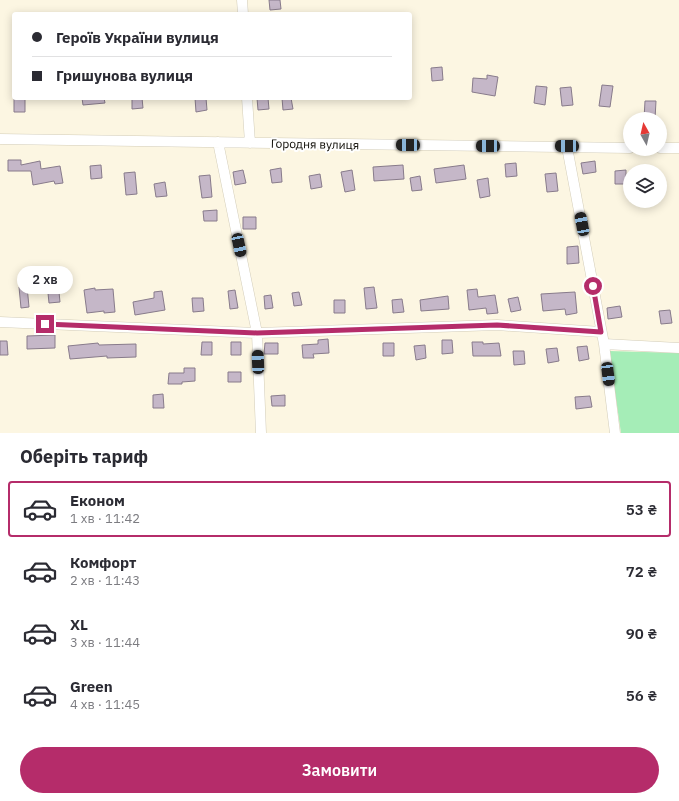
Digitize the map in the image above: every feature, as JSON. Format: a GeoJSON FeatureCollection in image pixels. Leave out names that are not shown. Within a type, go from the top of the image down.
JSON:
{"type":"FeatureCollection","features":[{"type":"Feature","properties":{"kind":"street"},"geometry":{"type":"LineString","coordinates":[[242,0],[243,12]]}},
{"type":"Feature","properties":{"kind":"street"},"geometry":{"type":"LineString","coordinates":[[247,100],[250,143]]}},
{"type":"Feature","properties":{"kind":"street","name":"Городня вулиця"},"geometry":{"type":"LineString","coordinates":[[0,139],[623,148]]}},
{"type":"Feature","properties":{"kind":"street"},"geometry":{"type":"LineString","coordinates":[[218,142],[257,333],[261,433]]}},
{"type":"Feature","properties":{"kind":"street"},"geometry":{"type":"LineString","coordinates":[[567,146],[604,344],[616,433]]}},
{"type":"Feature","properties":{"kind":"street"},"geometry":{"type":"LineString","coordinates":[[667,148],[679,148]]}},
{"type":"Feature","properties":{"kind":"street"},"geometry":{"type":"LineString","coordinates":[[0,322],[257,333],[497,325],[601,332]]}},
{"type":"Feature","properties":{"kind":"street"},"geometry":{"type":"LineString","coordinates":[[604,344],[679,348]]}},
{"type":"Feature","properties":{"kind":"green space"},"geometry":{"type":"Polygon","coordinates":[[[609,351],[679,353],[679,433],[621,433],[609,351]]]}},
{"type":"Feature","properties":{"kind":"building"},"geometry":{"type":"Polygon","coordinates":[[[269,0],[280,0],[281,9],[270,10],[269,0]]]}},
{"type":"Feature","properties":{"kind":"building"},"geometry":{"type":"Polygon","coordinates":[[[442,67],[443,80],[432,81],[431,68],[442,67]]]}},
{"type":"Feature","properties":{"kind":"building"},"geometry":{"type":"Polygon","coordinates":[[[487,75],[498,77],[495,96],[472,92],[473,78],[487,79],[487,75]]]}},
{"type":"Feature","properties":{"kind":"building"},"geometry":{"type":"Polygon","coordinates":[[[602,85],[613,86],[610,107],[599,106],[602,85]]]}},
{"type":"Feature","properties":{"kind":"building"},"geometry":{"type":"Polygon","coordinates":[[[536,86],[547,87],[545,105],[534,103],[536,86]]]}},
{"type":"Feature","properties":{"kind":"building"},"geometry":{"type":"Polygon","coordinates":[[[571,87],[573,105],[562,106],[560,88],[571,87]]]}},
{"type":"Feature","properties":{"kind":"building"},"geometry":{"type":"Polygon","coordinates":[[[14,100],[25,100],[25,112],[14,112],[14,100]]]}},
{"type":"Feature","properties":{"kind":"building"},"geometry":{"type":"Polygon","coordinates":[[[82,100],[104,100],[105,103],[83,105],[82,100]]]}},
{"type":"Feature","properties":{"kind":"building"},"geometry":{"type":"Polygon","coordinates":[[[132,100],[142,100],[143,108],[132,109],[132,100]]]}},
{"type":"Feature","properties":{"kind":"building"},"geometry":{"type":"Polygon","coordinates":[[[195,100],[206,100],[207,110],[196,112],[195,100]]]}},
{"type":"Feature","properties":{"kind":"building"},"geometry":{"type":"Polygon","coordinates":[[[257,100],[268,100],[269,109],[258,110],[257,100]]]}},
{"type":"Feature","properties":{"kind":"building"},"geometry":{"type":"Polygon","coordinates":[[[282,100],[291,100],[293,109],[283,110],[282,100]]]}},
{"type":"Feature","properties":{"kind":"building"},"geometry":{"type":"Polygon","coordinates":[[[645,101],[656,101],[655,112],[644,112],[645,101]]]}},
{"type":"Feature","properties":{"kind":"building"},"geometry":{"type":"Polygon","coordinates":[[[8,160],[21,160],[21,165],[40,161],[41,169],[60,166],[63,183],[55,184],[54,181],[33,185],[31,171],[8,171],[8,160]]]}},
{"type":"Feature","properties":{"kind":"building"},"geometry":{"type":"Polygon","coordinates":[[[595,161],[596,172],[583,174],[581,163],[595,161]]]}},
{"type":"Feature","properties":{"kind":"building"},"geometry":{"type":"Polygon","coordinates":[[[516,163],[517,176],[506,177],[505,164],[516,163]]]}},
{"type":"Feature","properties":{"kind":"building"},"geometry":{"type":"Polygon","coordinates":[[[101,165],[102,178],[91,179],[90,166],[101,165]]]}},
{"type":"Feature","properties":{"kind":"building"},"geometry":{"type":"Polygon","coordinates":[[[403,165],[404,179],[374,181],[373,167],[403,165]]]}},
{"type":"Feature","properties":{"kind":"building"},"geometry":{"type":"Polygon","coordinates":[[[464,165],[466,179],[436,183],[434,169],[464,165]]]}},
{"type":"Feature","properties":{"kind":"building"},"geometry":{"type":"Polygon","coordinates":[[[281,168],[282,182],[272,183],[270,170],[281,168]]]}},
{"type":"Feature","properties":{"kind":"building"},"geometry":{"type":"Polygon","coordinates":[[[243,170],[246,183],[235,185],[233,172],[243,170]]]}},
{"type":"Feature","properties":{"kind":"building"},"geometry":{"type":"Polygon","coordinates":[[[352,170],[355,190],[345,192],[341,172],[352,170]]]}},
{"type":"Feature","properties":{"kind":"building"},"geometry":{"type":"Polygon","coordinates":[[[623,170],[623,184],[615,184],[615,171],[623,170]]]}},
{"type":"Feature","properties":{"kind":"building"},"geometry":{"type":"Polygon","coordinates":[[[135,172],[137,194],[126,195],[124,173],[135,172]]]}},
{"type":"Feature","properties":{"kind":"building"},"geometry":{"type":"Polygon","coordinates":[[[556,173],[558,191],[547,192],[545,174],[556,173]]]}},
{"type":"Feature","properties":{"kind":"building"},"geometry":{"type":"Polygon","coordinates":[[[320,174],[322,187],[311,189],[309,176],[320,174]]]}},
{"type":"Feature","properties":{"kind":"building"},"geometry":{"type":"Polygon","coordinates":[[[210,175],[212,197],[202,198],[199,176],[210,175]]]}},
{"type":"Feature","properties":{"kind":"building"},"geometry":{"type":"Polygon","coordinates":[[[420,176],[422,190],[412,191],[410,178],[420,176]]]}},
{"type":"Feature","properties":{"kind":"building"},"geometry":{"type":"Polygon","coordinates":[[[488,178],[490,196],[480,198],[477,180],[488,178]]]}},
{"type":"Feature","properties":{"kind":"building"},"geometry":{"type":"Polygon","coordinates":[[[165,182],[167,196],[156,197],[154,184],[165,182]]]}},
{"type":"Feature","properties":{"kind":"building"},"geometry":{"type":"Polygon","coordinates":[[[217,210],[217,221],[204,221],[203,211],[217,210]]]}},
{"type":"Feature","properties":{"kind":"building"},"geometry":{"type":"Polygon","coordinates":[[[243,217],[256,217],[256,229],[243,229],[243,217]]]}},
{"type":"Feature","properties":{"kind":"building"},"geometry":{"type":"Polygon","coordinates":[[[578,246],[579,263],[567,264],[567,247],[578,246]]]}},
{"type":"Feature","properties":{"kind":"building"},"geometry":{"type":"Polygon","coordinates":[[[27,286],[29,307],[21,308],[19,287],[27,286]]]}},
{"type":"Feature","properties":{"kind":"building"},"geometry":{"type":"Polygon","coordinates":[[[374,287],[377,308],[366,309],[364,288],[374,287]]]}},
{"type":"Feature","properties":{"kind":"building"},"geometry":{"type":"Polygon","coordinates":[[[95,288],[95,290],[113,289],[115,312],[104,313],[104,311],[87,313],[84,290],[95,288]]]}},
{"type":"Feature","properties":{"kind":"building"},"geometry":{"type":"Polygon","coordinates":[[[477,289],[478,297],[495,295],[498,313],[487,314],[486,308],[469,310],[467,290],[477,289]]]}},
{"type":"Feature","properties":{"kind":"building"},"geometry":{"type":"Polygon","coordinates":[[[235,290],[238,308],[230,309],[228,291],[235,290]]]}},
{"type":"Feature","properties":{"kind":"building"},"geometry":{"type":"Polygon","coordinates":[[[162,291],[165,310],[135,315],[133,302],[154,298],[154,292],[162,291]]]}},
{"type":"Feature","properties":{"kind":"building"},"geometry":{"type":"Polygon","coordinates":[[[59,292],[60,302],[49,303],[48,293],[59,292]]]}},
{"type":"Feature","properties":{"kind":"building"},"geometry":{"type":"Polygon","coordinates":[[[299,292],[302,305],[294,306],[292,293],[299,292]]]}},
{"type":"Feature","properties":{"kind":"building"},"geometry":{"type":"Polygon","coordinates":[[[575,292],[577,313],[566,315],[565,309],[543,311],[541,294],[575,292]]]}},
{"type":"Feature","properties":{"kind":"building"},"geometry":{"type":"Polygon","coordinates":[[[271,295],[273,308],[265,309],[264,296],[271,295]]]}},
{"type":"Feature","properties":{"kind":"building"},"geometry":{"type":"Polygon","coordinates":[[[448,296],[449,309],[421,311],[420,300],[448,296]]]}},
{"type":"Feature","properties":{"kind":"building"},"geometry":{"type":"Polygon","coordinates":[[[518,297],[521,310],[511,312],[508,299],[518,297]]]}},
{"type":"Feature","properties":{"kind":"building"},"geometry":{"type":"Polygon","coordinates":[[[192,298],[203,298],[204,311],[193,312],[192,298]]]}},
{"type":"Feature","properties":{"kind":"building"},"geometry":{"type":"Polygon","coordinates":[[[402,299],[404,312],[393,313],[392,300],[402,299]]]}},
{"type":"Feature","properties":{"kind":"building"},"geometry":{"type":"Polygon","coordinates":[[[334,300],[345,300],[345,313],[334,313],[334,300]]]}},
{"type":"Feature","properties":{"kind":"building"},"geometry":{"type":"Polygon","coordinates":[[[620,306],[622,317],[608,319],[607,308],[620,306]]]}},
{"type":"Feature","properties":{"kind":"building"},"geometry":{"type":"Polygon","coordinates":[[[670,310],[672,323],[661,324],[659,311],[670,310]]]}},
{"type":"Feature","properties":{"kind":"building"},"geometry":{"type":"Polygon","coordinates":[[[55,335],[55,348],[27,349],[27,336],[55,335]]]}},
{"type":"Feature","properties":{"kind":"building"},"geometry":{"type":"Polygon","coordinates":[[[328,339],[329,353],[313,354],[314,358],[303,358],[302,345],[318,344],[318,340],[328,339]]]}},
{"type":"Feature","properties":{"kind":"building"},"geometry":{"type":"Polygon","coordinates":[[[442,340],[452,340],[453,353],[442,354],[442,340]]]}},
{"type":"Feature","properties":{"kind":"building"},"geometry":{"type":"Polygon","coordinates":[[[0,341],[7,341],[8,355],[0,355],[0,341]]]}},
{"type":"Feature","properties":{"kind":"building"},"geometry":{"type":"Polygon","coordinates":[[[202,342],[212,342],[212,355],[201,355],[202,342]]]}},
{"type":"Feature","properties":{"kind":"building"},"geometry":{"type":"Polygon","coordinates":[[[231,342],[241,342],[241,355],[231,355],[231,342]]]}},
{"type":"Feature","properties":{"kind":"building"},"geometry":{"type":"Polygon","coordinates":[[[472,342],[483,342],[483,344],[499,343],[501,356],[473,356],[472,342]]]}},
{"type":"Feature","properties":{"kind":"building"},"geometry":{"type":"Polygon","coordinates":[[[98,343],[99,345],[136,344],[136,357],[107,358],[107,356],[70,359],[68,346],[98,343]]]}},
{"type":"Feature","properties":{"kind":"building"},"geometry":{"type":"Polygon","coordinates":[[[265,343],[278,343],[278,354],[264,354],[265,343]]]}},
{"type":"Feature","properties":{"kind":"building"},"geometry":{"type":"Polygon","coordinates":[[[383,343],[394,343],[394,356],[383,356],[383,343]]]}},
{"type":"Feature","properties":{"kind":"building"},"geometry":{"type":"Polygon","coordinates":[[[425,345],[426,358],[416,360],[414,346],[425,345]]]}},
{"type":"Feature","properties":{"kind":"building"},"geometry":{"type":"Polygon","coordinates":[[[587,346],[589,359],[579,361],[577,347],[587,346]]]}},
{"type":"Feature","properties":{"kind":"building"},"geometry":{"type":"Polygon","coordinates":[[[557,348],[559,361],[548,363],[546,349],[557,348]]]}},
{"type":"Feature","properties":{"kind":"building"},"geometry":{"type":"Polygon","coordinates":[[[513,351],[524,351],[525,364],[514,365],[513,351]]]}},
{"type":"Feature","properties":{"kind":"building"},"geometry":{"type":"Polygon","coordinates":[[[184,368],[195,368],[195,381],[182,382],[182,384],[168,384],[169,373],[184,373],[184,368]]]}},
{"type":"Feature","properties":{"kind":"building"},"geometry":{"type":"Polygon","coordinates":[[[228,372],[241,372],[241,382],[228,382],[228,372]]]}},
{"type":"Feature","properties":{"kind":"building"},"geometry":{"type":"Polygon","coordinates":[[[163,394],[164,408],[153,408],[153,395],[163,394]]]}},
{"type":"Feature","properties":{"kind":"building"},"geometry":{"type":"Polygon","coordinates":[[[285,395],[285,406],[272,406],[271,396],[285,395]]]}},
{"type":"Feature","properties":{"kind":"building"},"geometry":{"type":"Polygon","coordinates":[[[590,396],[592,407],[576,409],[575,397],[590,396]]]}},
{"type":"Feature","properties":{"kind":"route"},"geometry":{"type":"LineString","coordinates":[[45,324],[257,333],[497,325],[601,332],[593,286]]}}]}
